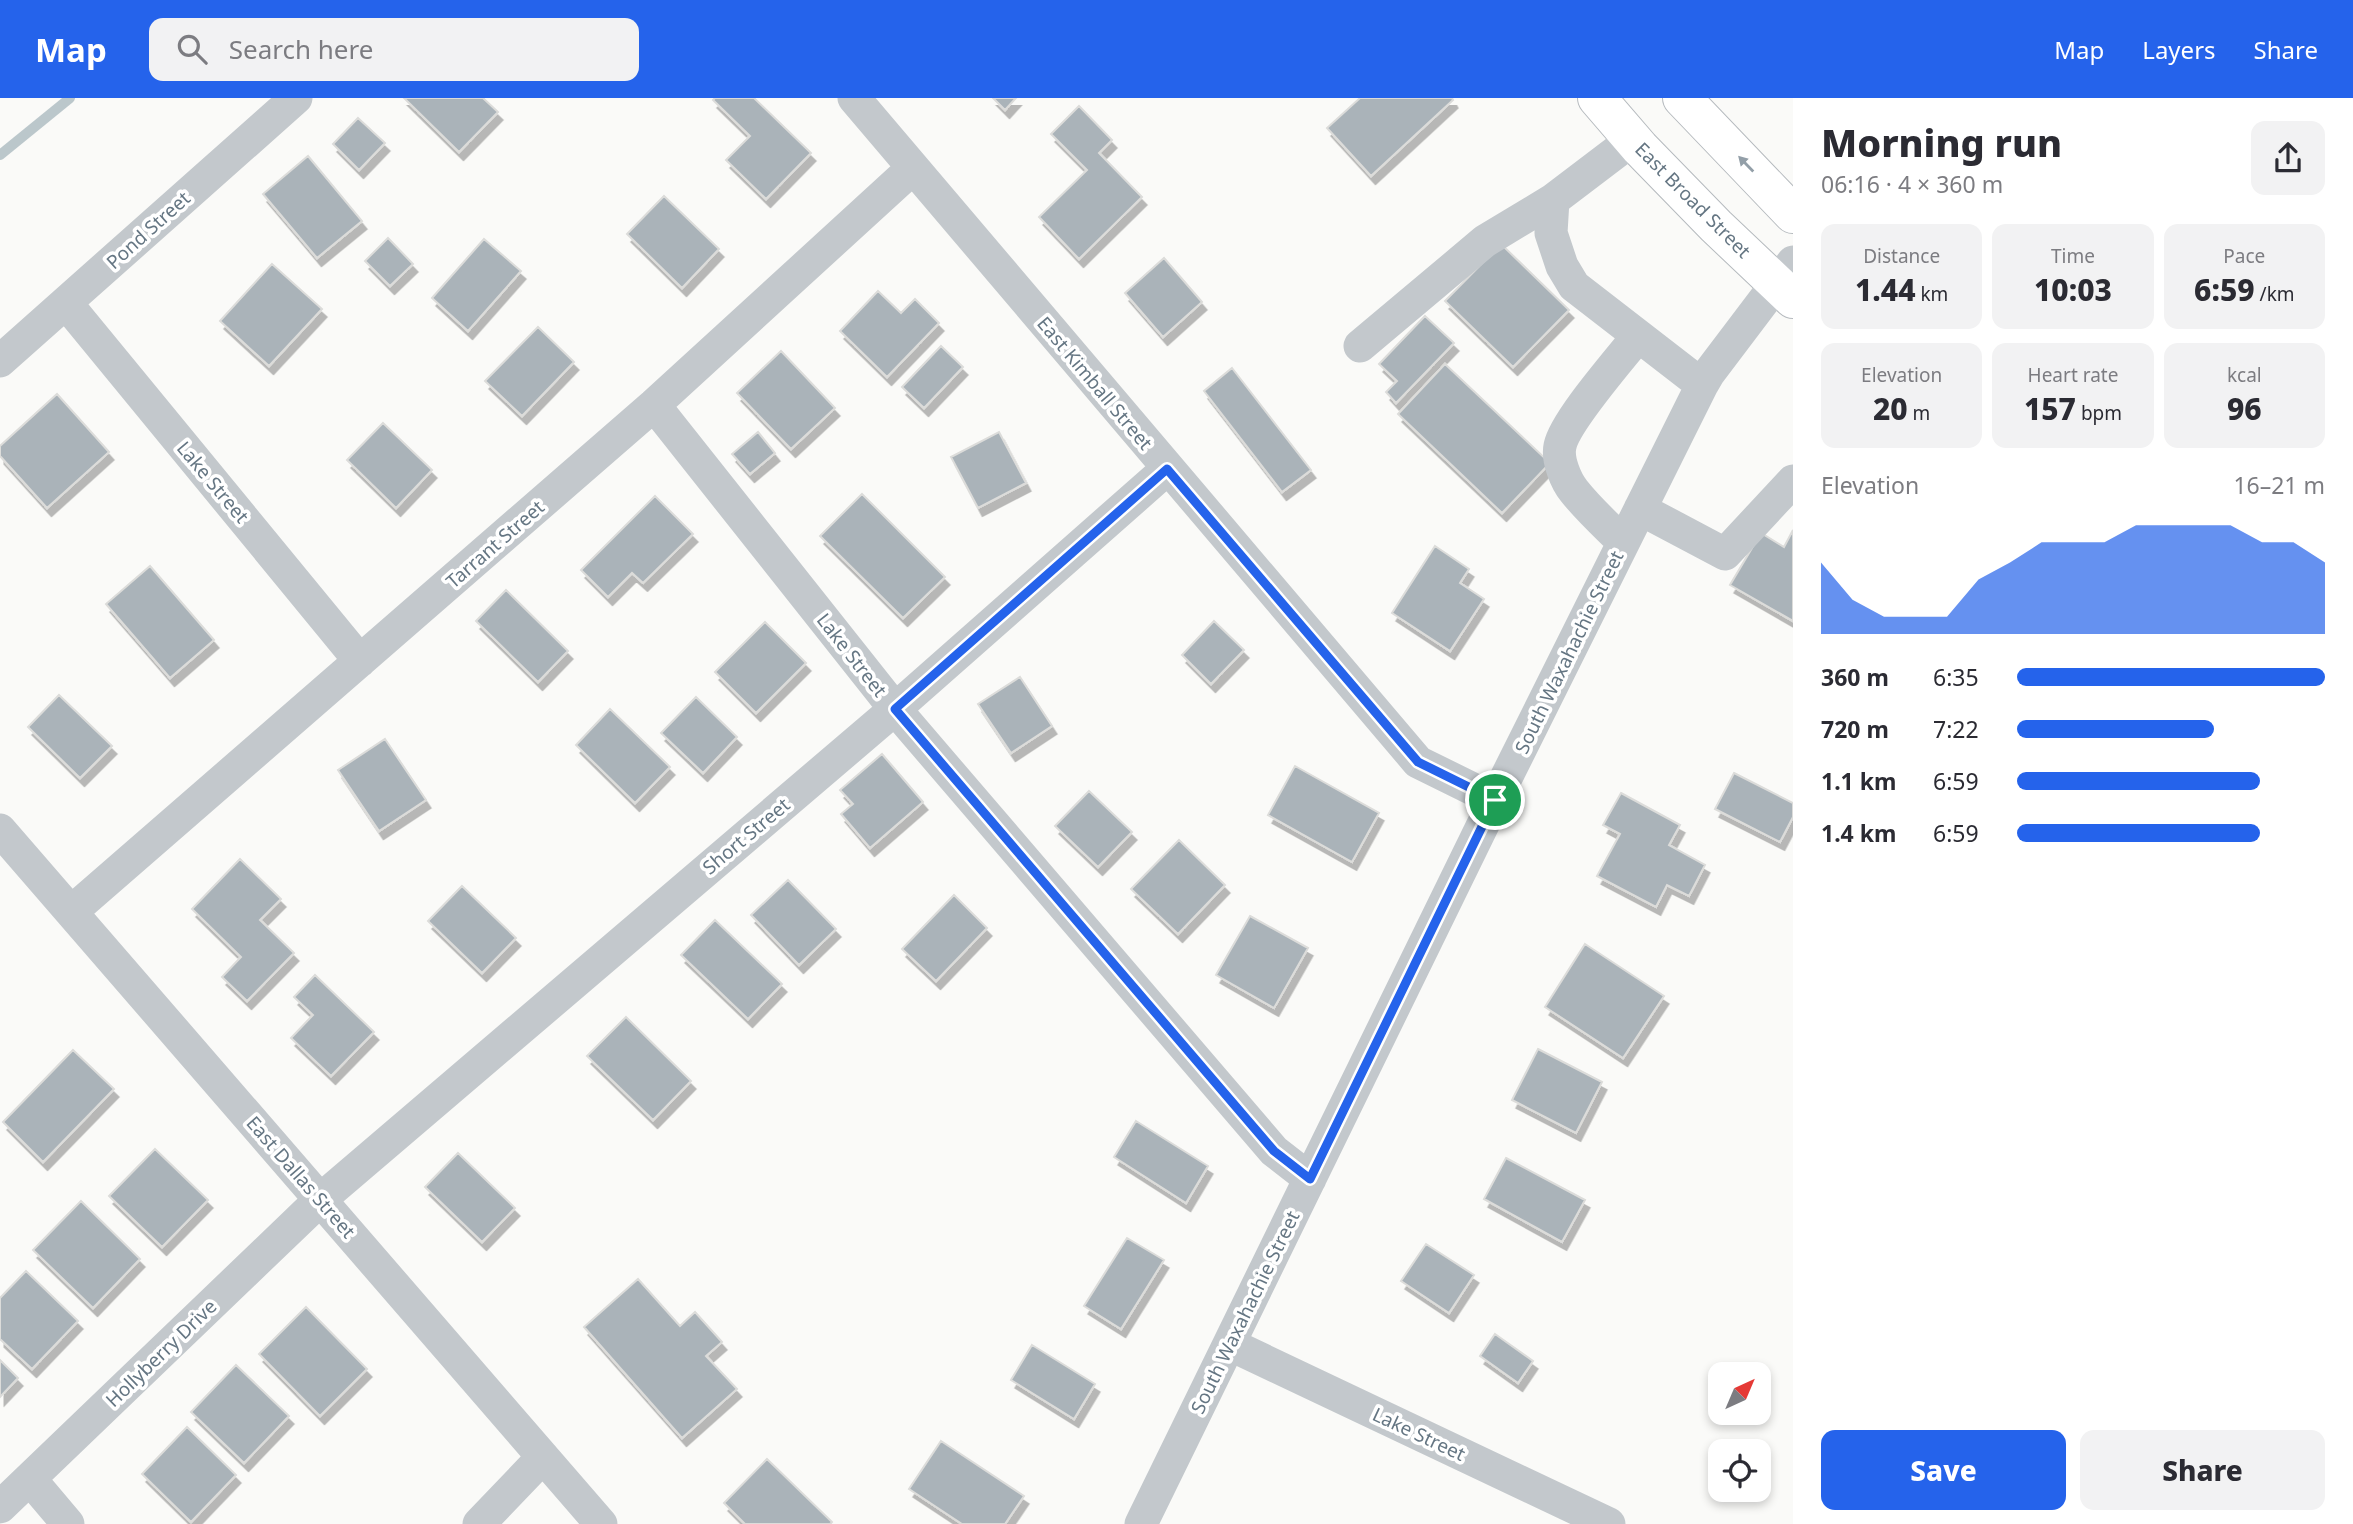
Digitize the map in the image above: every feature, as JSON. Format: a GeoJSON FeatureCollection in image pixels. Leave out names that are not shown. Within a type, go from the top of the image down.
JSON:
{"type":"FeatureCollection","features":[{"type":"Feature","properties":{"kind":"main road","name":"East Broad Street"},"geometry":{"type":"LineString","coordinates":[[1597,98],[1632,140],[1716,226],[1787,281]]}},
{"type":"Feature","properties":{"kind":"main road"},"geometry":{"type":"LineString","coordinates":[[1682,98],[1793,214]]}},
{"type":"Feature","properties":{"kind":"street","name":"Pond Street"},"geometry":{"type":"LineString","coordinates":[[0,361],[296,98]]}},
{"type":"Feature","properties":{"kind":"street","name":"East Kimball Street"},"geometry":{"type":"LineString","coordinates":[[854,98],[1418,762],[1495,800]]}},
{"type":"Feature","properties":{"kind":"street"},"geometry":{"type":"LineString","coordinates":[[1360,346],[1485,241],[1553,200],[1632,140]]}},
{"type":"Feature","properties":{"kind":"street","name":"Tarrant Street"},"geometry":{"type":"LineString","coordinates":[[71,912],[654,405],[913,168]]}},
{"type":"Feature","properties":{"kind":"street"},"geometry":{"type":"LineString","coordinates":[[1553,200],[1551,233],[1562,265],[1574,286],[1702,385]]}},
{"type":"Feature","properties":{"kind":"street","name":"South Waxahachie Street"},"geometry":{"type":"LineString","coordinates":[[1141,1524],[1495,800],[1702,385],[1709,373],[1787,281]]}},
{"type":"Feature","properties":{"kind":"street","name":"Lake Street"},"geometry":{"type":"LineString","coordinates":[[66,303],[360,661]]}},
{"type":"Feature","properties":{"kind":"street"},"geometry":{"type":"LineString","coordinates":[[1623,542],[1573,490],[1560,461],[1559,448],[1578,413],[1638,336]]}},
{"type":"Feature","properties":{"kind":"street","name":"Lake Street"},"geometry":{"type":"LineString","coordinates":[[654,405],[895,709],[1274,1151],[1310,1179]]}},
{"type":"Feature","properties":{"kind":"street","name":"Short Street"},"geometry":{"type":"LineString","coordinates":[[321,1199],[895,709],[1167,469]]}},
{"type":"Feature","properties":{"kind":"street"},"geometry":{"type":"LineString","coordinates":[[1640,509],[1725,554],[1793,481]]}},
{"type":"Feature","properties":{"kind":"street","name":"East Dallas Street"},"geometry":{"type":"LineString","coordinates":[[0,830],[601,1524]]}},
{"type":"Feature","properties":{"kind":"street","name":"Hollyberry Drive"},"geometry":{"type":"LineString","coordinates":[[0,1507],[321,1199]]}},
{"type":"Feature","properties":{"kind":"street","name":"Lake Street"},"geometry":{"type":"LineString","coordinates":[[1229,1344],[1609,1524]]}},
{"type":"Feature","properties":{"kind":"street"},"geometry":{"type":"LineString","coordinates":[[479,1524],[543,1457]]}},
{"type":"Feature","properties":{"kind":"street"},"geometry":{"type":"LineString","coordinates":[[30,1479],[68,1524]]}},
{"type":"Feature","properties":{"kind":"building"},"geometry":{"type":"Polygon","coordinates":[[[404,98],[483,98],[498,112],[459,152],[404,98]]]}},
{"type":"Feature","properties":{"kind":"building"},"geometry":{"type":"Polygon","coordinates":[[[754,98],[811,153],[766,199],[726,160],[750,136],[713,100],[754,98]]]}},
{"type":"Feature","properties":{"kind":"building"},"geometry":{"type":"Polygon","coordinates":[[[993,98],[1016,98],[1005,110],[993,98]]]}},
{"type":"Feature","properties":{"kind":"building"},"geometry":{"type":"Polygon","coordinates":[[[1360,98],[1453,100],[1371,176],[1327,128],[1360,98]]]}},
{"type":"Feature","properties":{"kind":"building"},"geometry":{"type":"Polygon","coordinates":[[[1079,106],[1112,140],[1099,153],[1142,197],[1079,259],[1039,217],[1087,170],[1051,134],[1079,106]]]}},
{"type":"Feature","properties":{"kind":"building"},"geometry":{"type":"Polygon","coordinates":[[[358,118],[385,143],[359,170],[333,144],[358,118]]]}},
{"type":"Feature","properties":{"kind":"building"},"geometry":{"type":"Polygon","coordinates":[[[308,156],[362,221],[317,258],[263,194],[308,156]]]}},
{"type":"Feature","properties":{"kind":"building"},"geometry":{"type":"Polygon","coordinates":[[[664,196],[719,249],[682,288],[627,234],[664,196]]]}},
{"type":"Feature","properties":{"kind":"building"},"geometry":{"type":"Polygon","coordinates":[[[388,238],[413,264],[390,286],[365,261],[388,238]]]}},
{"type":"Feature","properties":{"kind":"building"},"geometry":{"type":"Polygon","coordinates":[[[484,239],[521,271],[468,331],[432,298],[484,239]]]}},
{"type":"Feature","properties":{"kind":"building"},"geometry":{"type":"Polygon","coordinates":[[[1501,244],[1569,310],[1513,367],[1445,301],[1501,244]]]}},
{"type":"Feature","properties":{"kind":"building"},"geometry":{"type":"Polygon","coordinates":[[[1164,258],[1202,302],[1163,337],[1125,293],[1164,258]]]}},
{"type":"Feature","properties":{"kind":"building"},"geometry":{"type":"Polygon","coordinates":[[[272,264],[322,309],[269,366],[220,321],[272,264]]]}},
{"type":"Feature","properties":{"kind":"building"},"geometry":{"type":"Polygon","coordinates":[[[878,291],[901,313],[915,299],[939,323],[887,377],[840,331],[878,291]]]}},
{"type":"Feature","properties":{"kind":"building"},"geometry":{"type":"Polygon","coordinates":[[[1425,316],[1454,343],[1396,403],[1386,392],[1397,381],[1379,364],[1425,316]]]}},
{"type":"Feature","properties":{"kind":"building"},"geometry":{"type":"Polygon","coordinates":[[[538,327],[574,362],[522,416],[485,381],[538,327]]]}},
{"type":"Feature","properties":{"kind":"building"},"geometry":{"type":"Polygon","coordinates":[[[941,346],[963,367],[924,408],[902,387],[941,346]]]}},
{"type":"Feature","properties":{"kind":"building"},"geometry":{"type":"Polygon","coordinates":[[[781,351],[835,408],[791,449],[737,393],[781,351]]]}},
{"type":"Feature","properties":{"kind":"building"},"geometry":{"type":"Polygon","coordinates":[[[1445,364],[1550,463],[1502,513],[1398,414],[1445,364]]]}},
{"type":"Feature","properties":{"kind":"building"},"geometry":{"type":"Polygon","coordinates":[[[1232,368],[1311,470],[1282,492],[1204,391],[1232,368]]]}},
{"type":"Feature","properties":{"kind":"building"},"geometry":{"type":"Polygon","coordinates":[[[57,394],[109,452],[47,508],[0,456],[0,446],[57,394]]]}},
{"type":"Feature","properties":{"kind":"building"},"geometry":{"type":"Polygon","coordinates":[[[383,423],[432,470],[396,508],[347,460],[383,423]]]}},
{"type":"Feature","properties":{"kind":"building"},"geometry":{"type":"Polygon","coordinates":[[[758,432],[775,453],[750,474],[732,454],[758,432]]]}},
{"type":"Feature","properties":{"kind":"building"},"geometry":{"type":"Polygon","coordinates":[[[999,432],[1026,483],[978,508],[951,457],[999,432]]]}},
{"type":"Feature","properties":{"kind":"building"},"geometry":{"type":"Polygon","coordinates":[[[862,494],[945,577],[903,618],[820,536],[862,494]]]}},
{"type":"Feature","properties":{"kind":"building"},"geometry":{"type":"Polygon","coordinates":[[[655,496],[693,534],[643,583],[632,573],[608,597],[581,570],[655,496]]]}},
{"type":"Feature","properties":{"kind":"building"},"geometry":{"type":"Polygon","coordinates":[[[1793,530],[1793,621],[1730,585],[1761,533],[1784,547],[1793,530]]]}},
{"type":"Feature","properties":{"kind":"building"},"geometry":{"type":"Polygon","coordinates":[[[1435,546],[1469,569],[1460,583],[1484,599],[1450,651],[1392,613],[1435,546]]]}},
{"type":"Feature","properties":{"kind":"building"},"geometry":{"type":"Polygon","coordinates":[[[150,566],[214,640],[170,678],[106,604],[150,566]]]}},
{"type":"Feature","properties":{"kind":"building"},"geometry":{"type":"Polygon","coordinates":[[[506,590],[568,651],[538,682],[476,621],[506,590]]]}},
{"type":"Feature","properties":{"kind":"building"},"geometry":{"type":"Polygon","coordinates":[[[1214,621],[1244,650],[1211,684],[1182,655],[1214,621]]]}},
{"type":"Feature","properties":{"kind":"building"},"geometry":{"type":"Polygon","coordinates":[[[765,622],[806,663],[756,713],[715,672],[765,622]]]}},
{"type":"Feature","properties":{"kind":"building"},"geometry":{"type":"Polygon","coordinates":[[[1020,677],[1052,726],[1011,753],[978,704],[1020,677]]]}},
{"type":"Feature","properties":{"kind":"building"},"geometry":{"type":"Polygon","coordinates":[[[59,695],[112,746],[80,778],[28,727],[59,695]]]}},
{"type":"Feature","properties":{"kind":"building"},"geometry":{"type":"Polygon","coordinates":[[[696,697],[737,737],[703,773],[661,733],[696,697]]]}},
{"type":"Feature","properties":{"kind":"building"},"geometry":{"type":"Polygon","coordinates":[[[610,709],[670,767],[635,803],[576,745],[610,709]]]}},
{"type":"Feature","properties":{"kind":"building"},"geometry":{"type":"Polygon","coordinates":[[[385,739],[426,800],[379,831],[338,770],[385,739]]]}},
{"type":"Feature","properties":{"kind":"building"},"geometry":{"type":"Polygon","coordinates":[[[882,754],[923,802],[870,848],[841,814],[853,804],[840,790],[882,754]]]}},
{"type":"Feature","properties":{"kind":"building"},"geometry":{"type":"Polygon","coordinates":[[[1295,766],[1379,813],[1352,862],[1268,815],[1295,766]]]}},
{"type":"Feature","properties":{"kind":"building"},"geometry":{"type":"Polygon","coordinates":[[[1734,773],[1793,803],[1793,817],[1780,842],[1715,809],[1734,773]]]}},
{"type":"Feature","properties":{"kind":"building"},"geometry":{"type":"Polygon","coordinates":[[[1089,791],[1132,832],[1098,867],[1055,826],[1089,791]]]}},
{"type":"Feature","properties":{"kind":"building"},"geometry":{"type":"Polygon","coordinates":[[[1621,793],[1680,825],[1669,845],[1705,865],[1689,896],[1667,885],[1656,907],[1597,876],[1620,834],[1603,825],[1621,793]]]}},
{"type":"Feature","properties":{"kind":"building"},"geometry":{"type":"Polygon","coordinates":[[[1179,840],[1225,885],[1178,934],[1131,889],[1179,840]]]}},
{"type":"Feature","properties":{"kind":"building"},"geometry":{"type":"Polygon","coordinates":[[[240,859],[281,899],[260,920],[294,953],[247,1001],[222,977],[241,957],[192,909],[240,859]]]}},
{"type":"Feature","properties":{"kind":"building"},"geometry":{"type":"Polygon","coordinates":[[[788,880],[836,929],[799,965],[751,915],[788,880]]]}},
{"type":"Feature","properties":{"kind":"building"},"geometry":{"type":"Polygon","coordinates":[[[462,886],[516,938],[482,973],[428,921],[462,886]]]}},
{"type":"Feature","properties":{"kind":"building"},"geometry":{"type":"Polygon","coordinates":[[[954,895],[987,928],[936,981],[902,949],[954,895]]]}},
{"type":"Feature","properties":{"kind":"building"},"geometry":{"type":"Polygon","coordinates":[[[1250,916],[1308,948],[1274,1008],[1216,975],[1250,916]]]}},
{"type":"Feature","properties":{"kind":"building"},"geometry":{"type":"Polygon","coordinates":[[[715,920],[782,984],[748,1019],[681,955],[715,920]]]}},
{"type":"Feature","properties":{"kind":"building"},"geometry":{"type":"Polygon","coordinates":[[[1585,944],[1664,996],[1623,1058],[1545,1007],[1585,944]]]}},
{"type":"Feature","properties":{"kind":"building"},"geometry":{"type":"Polygon","coordinates":[[[315,975],[374,1032],[331,1076],[291,1038],[313,1015],[294,997],[315,975]]]}},
{"type":"Feature","properties":{"kind":"building"},"geometry":{"type":"Polygon","coordinates":[[[626,1017],[691,1081],[653,1120],[587,1056],[626,1017]]]}},
{"type":"Feature","properties":{"kind":"building"},"geometry":{"type":"Polygon","coordinates":[[[1538,1049],[1602,1082],[1576,1133],[1512,1100],[1538,1049]]]}},
{"type":"Feature","properties":{"kind":"building"},"geometry":{"type":"Polygon","coordinates":[[[73,1050],[114,1089],[43,1162],[3,1122],[73,1050]]]}},
{"type":"Feature","properties":{"kind":"building"},"geometry":{"type":"Polygon","coordinates":[[[1136,1121],[1208,1166],[1186,1203],[1114,1157],[1136,1121]]]}},
{"type":"Feature","properties":{"kind":"building"},"geometry":{"type":"Polygon","coordinates":[[[155,1149],[208,1200],[162,1247],[109,1196],[155,1149]]]}},
{"type":"Feature","properties":{"kind":"building"},"geometry":{"type":"Polygon","coordinates":[[[458,1153],[515,1208],[482,1242],[425,1187],[458,1153]]]}},
{"type":"Feature","properties":{"kind":"building"},"geometry":{"type":"Polygon","coordinates":[[[1506,1158],[1585,1200],[1562,1242],[1484,1199],[1506,1158]]]}},
{"type":"Feature","properties":{"kind":"building"},"geometry":{"type":"Polygon","coordinates":[[[81,1201],[140,1259],[93,1308],[33,1250],[81,1201]]]}},
{"type":"Feature","properties":{"kind":"building"},"geometry":{"type":"Polygon","coordinates":[[[1127,1238],[1164,1260],[1121,1329],[1084,1306],[1127,1238]]]}},
{"type":"Feature","properties":{"kind":"building"},"geometry":{"type":"Polygon","coordinates":[[[1426,1244],[1474,1275],[1449,1313],[1401,1281],[1426,1244]]]}},
{"type":"Feature","properties":{"kind":"building"},"geometry":{"type":"Polygon","coordinates":[[[26,1271],[78,1321],[32,1369],[0,1339],[0,1298],[26,1271]]]}},
{"type":"Feature","properties":{"kind":"building"},"geometry":{"type":"Polygon","coordinates":[[[638,1279],[680,1326],[695,1312],[722,1342],[706,1356],[737,1389],[682,1438],[584,1327],[638,1279]]]}},
{"type":"Feature","properties":{"kind":"building"},"geometry":{"type":"Polygon","coordinates":[[[306,1307],[367,1369],[320,1416],[259,1354],[306,1307]]]}},
{"type":"Feature","properties":{"kind":"building"},"geometry":{"type":"Polygon","coordinates":[[[1495,1334],[1533,1361],[1518,1383],[1480,1356],[1495,1334]]]}},
{"type":"Feature","properties":{"kind":"building"},"geometry":{"type":"Polygon","coordinates":[[[1032,1345],[1095,1384],[1074,1419],[1011,1380],[1032,1345]]]}},
{"type":"Feature","properties":{"kind":"building"},"geometry":{"type":"Polygon","coordinates":[[[0,1360],[18,1378],[0,1397],[0,1360]]]}},
{"type":"Feature","properties":{"kind":"building"},"geometry":{"type":"Polygon","coordinates":[[[236,1365],[289,1416],[244,1463],[191,1412],[236,1365]]]}},
{"type":"Feature","properties":{"kind":"building"},"geometry":{"type":"Polygon","coordinates":[[[187,1427],[236,1475],[191,1522],[142,1474],[187,1427]]]}},
{"type":"Feature","properties":{"kind":"building"},"geometry":{"type":"Polygon","coordinates":[[[941,1441],[1024,1496],[1005,1524],[962,1524],[909,1489],[941,1441]]]}},
{"type":"Feature","properties":{"kind":"building"},"geometry":{"type":"Polygon","coordinates":[[[767,1459],[832,1522],[830,1524],[745,1524],[724,1503],[767,1459]]]}},
{"type":"Feature","properties":{"kind":"waterway"},"geometry":{"type":"LineString","coordinates":[[0,155],[70,98]]}},
{"type":"Feature","properties":{"kind":"route"},"geometry":{"type":"LineString","coordinates":[[1167,469],[1418,762],[1495,800],[1310,1179],[1274,1151],[895,709],[1167,469]]}}]}
